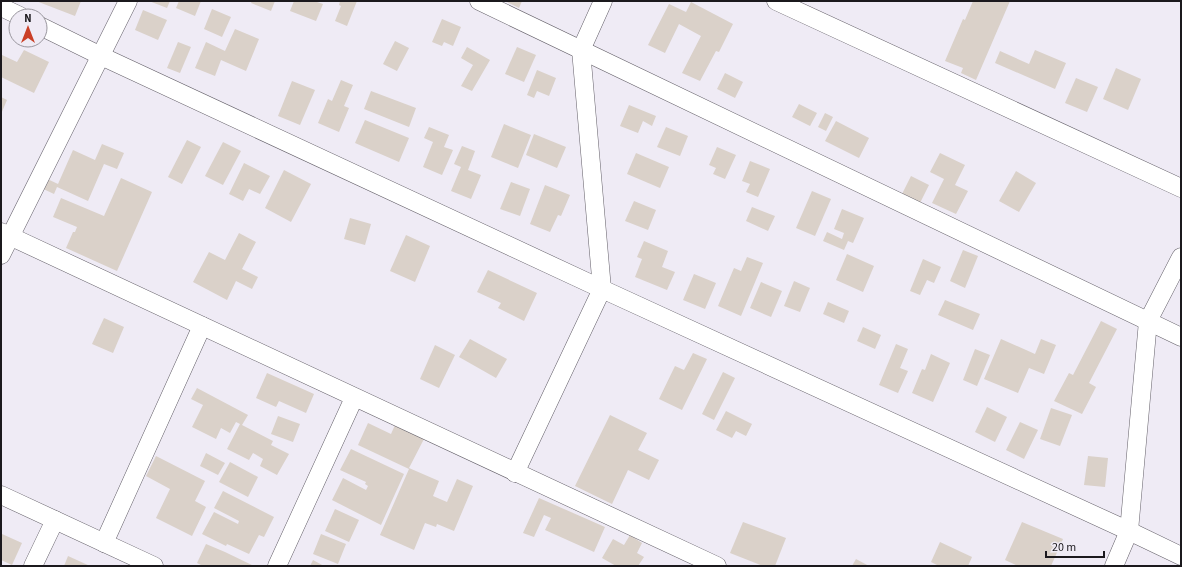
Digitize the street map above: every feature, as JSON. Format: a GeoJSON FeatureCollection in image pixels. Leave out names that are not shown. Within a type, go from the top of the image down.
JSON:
{"type":"FeatureCollection","features":[{"type":"Feature","properties":{"kind":"street"},"geometry":{"type":"LineString","coordinates":[[1,256],[6,234],[101,56],[128,1]]}},
{"type":"Feature","properties":{"kind":"street"},"geometry":{"type":"LineString","coordinates":[[479,1],[1181,337]]}},
{"type":"Feature","properties":{"kind":"street"},"geometry":{"type":"LineString","coordinates":[[516,473],[602,289],[581,50],[604,1]]}},
{"type":"Feature","properties":{"kind":"street"},"geometry":{"type":"LineString","coordinates":[[776,1],[1181,188]]}},
{"type":"Feature","properties":{"kind":"street"},"geometry":{"type":"LineString","coordinates":[[48,30],[602,289],[1181,556]]}},
{"type":"Feature","properties":{"kind":"street"},"geometry":{"type":"LineString","coordinates":[[6,234],[354,398],[717,566]]}},
{"type":"Feature","properties":{"kind":"street"},"geometry":{"type":"LineString","coordinates":[[1114,566],[1129,531],[1148,321],[1181,257]]}},
{"type":"Feature","properties":{"kind":"street"},"geometry":{"type":"LineString","coordinates":[[104,543],[202,326]]}},
{"type":"Feature","properties":{"kind":"street"},"geometry":{"type":"LineString","coordinates":[[277,566],[354,398]]}},
{"type":"Feature","properties":{"kind":"street"},"geometry":{"type":"LineString","coordinates":[[1,495],[154,566]]}},
{"type":"Feature","properties":{"kind":"street"},"geometry":{"type":"LineString","coordinates":[[33,566],[55,520]]}},
{"type":"Feature","properties":{"kind":"building"},"geometry":{"type":"Polygon","coordinates":[[[36,1],[81,1],[75,16],[36,1]]]}},
{"type":"Feature","properties":{"kind":"building"},"geometry":{"type":"Polygon","coordinates":[[[149,1],[170,1],[167,8],[149,1]]]}},
{"type":"Feature","properties":{"kind":"building"},"geometry":{"type":"Polygon","coordinates":[[[179,1],[201,1],[195,16],[176,8],[179,1]]]}},
{"type":"Feature","properties":{"kind":"building"},"geometry":{"type":"Polygon","coordinates":[[[252,1],[275,1],[271,11],[251,3],[252,1]]]}},
{"type":"Feature","properties":{"kind":"building"},"geometry":{"type":"Polygon","coordinates":[[[294,1],[314,1],[323,4],[316,21],[290,11],[294,1]]]}},
{"type":"Feature","properties":{"kind":"building"},"geometry":{"type":"Polygon","coordinates":[[[340,1],[357,1],[347,26],[335,21],[341,6],[339,5],[340,1]]]}},
{"type":"Feature","properties":{"kind":"building"},"geometry":{"type":"Polygon","coordinates":[[[505,1],[522,1],[519,8],[505,1]]]}},
{"type":"Feature","properties":{"kind":"building"},"geometry":{"type":"Polygon","coordinates":[[[973,1],[1010,1],[976,80],[961,73],[963,68],[945,61],[963,19],[965,20],[973,1]]]}},
{"type":"Feature","properties":{"kind":"building"},"geometry":{"type":"Polygon","coordinates":[[[691,2],[733,24],[719,52],[716,51],[700,81],[682,73],[701,36],[679,24],[665,53],[648,45],[669,4],[686,12],[691,2]]]}},
{"type":"Feature","properties":{"kind":"building"},"geometry":{"type":"Polygon","coordinates":[[[212,9],[231,17],[222,37],[204,29],[212,9]]]}},
{"type":"Feature","properties":{"kind":"building"},"geometry":{"type":"Polygon","coordinates":[[[143,10],[167,20],[158,40],[135,30],[143,10]]]}},
{"type":"Feature","properties":{"kind":"building"},"geometry":{"type":"Polygon","coordinates":[[[442,19],[461,27],[453,46],[444,42],[442,46],[432,42],[442,19]]]}},
{"type":"Feature","properties":{"kind":"building"},"geometry":{"type":"Polygon","coordinates":[[[235,29],[259,39],[246,71],[221,60],[215,76],[195,68],[206,42],[225,51],[235,29]]]}},
{"type":"Feature","properties":{"kind":"building"},"geometry":{"type":"Polygon","coordinates":[[[395,41],[409,48],[397,71],[383,64],[395,41]]]}},
{"type":"Feature","properties":{"kind":"building"},"geometry":{"type":"Polygon","coordinates":[[[178,42],[191,47],[180,73],[167,68],[178,42]]]}},
{"type":"Feature","properties":{"kind":"building"},"geometry":{"type":"Polygon","coordinates":[[[467,47],[490,60],[472,91],[461,86],[473,65],[461,58],[467,47]]]}},
{"type":"Feature","properties":{"kind":"building"},"geometry":{"type":"Polygon","coordinates":[[[517,47],[536,55],[524,82],[505,74],[517,47]]]}},
{"type":"Feature","properties":{"kind":"building"},"geometry":{"type":"Polygon","coordinates":[[[24,50],[49,62],[34,93],[1,77],[2,55],[17,62],[24,50]]]}},
{"type":"Feature","properties":{"kind":"building"},"geometry":{"type":"Polygon","coordinates":[[[1035,50],[1066,63],[1055,89],[995,63],[1000,51],[1029,64],[1035,50]]]}},
{"type":"Feature","properties":{"kind":"building"},"geometry":{"type":"Polygon","coordinates":[[[1116,68],[1141,79],[1128,110],[1103,99],[1116,68]]]}},
{"type":"Feature","properties":{"kind":"building"},"geometry":{"type":"Polygon","coordinates":[[[537,70],[556,78],[549,96],[537,91],[534,98],[527,95],[537,70]]]}},
{"type":"Feature","properties":{"kind":"building"},"geometry":{"type":"Polygon","coordinates":[[[725,73],[743,82],[735,98],[717,89],[725,73]]]}},
{"type":"Feature","properties":{"kind":"building"},"geometry":{"type":"Polygon","coordinates":[[[1076,78],[1098,87],[1087,112],[1065,103],[1076,78]]]}},
{"type":"Feature","properties":{"kind":"building"},"geometry":{"type":"Polygon","coordinates":[[[341,80],[353,85],[344,106],[349,108],[339,132],[318,123],[328,99],[332,101],[341,80]]]}},
{"type":"Feature","properties":{"kind":"building"},"geometry":{"type":"Polygon","coordinates":[[[292,81],[315,90],[300,125],[278,116],[292,81]]]}},
{"type":"Feature","properties":{"kind":"building"},"geometry":{"type":"Polygon","coordinates":[[[371,91],[416,108],[409,127],[364,109],[371,91]]]}},
{"type":"Feature","properties":{"kind":"building"},"geometry":{"type":"Polygon","coordinates":[[[1,97],[7,100],[1,114],[1,97]]]}},
{"type":"Feature","properties":{"kind":"building"},"geometry":{"type":"Polygon","coordinates":[[[799,104],[817,113],[810,126],[792,117],[799,104]]]}},
{"type":"Feature","properties":{"kind":"building"},"geometry":{"type":"Polygon","coordinates":[[[629,105],[656,116],[652,126],[643,121],[638,133],[620,126],[629,105]]]}},
{"type":"Feature","properties":{"kind":"building"},"geometry":{"type":"Polygon","coordinates":[[[825,113],[833,117],[826,131],[818,127],[825,113]]]}},
{"type":"Feature","properties":{"kind":"building"},"geometry":{"type":"Polygon","coordinates":[[[365,120],[409,138],[399,162],[355,143],[365,120]]]}},
{"type":"Feature","properties":{"kind":"building"},"geometry":{"type":"Polygon","coordinates":[[[836,121],[869,138],[859,158],[825,141],[836,121]]]}},
{"type":"Feature","properties":{"kind":"building"},"geometry":{"type":"Polygon","coordinates":[[[504,124],[531,135],[518,168],[491,157],[504,124]]]}},
{"type":"Feature","properties":{"kind":"building"},"geometry":{"type":"Polygon","coordinates":[[[429,127],[449,135],[444,147],[453,150],[442,175],[423,167],[433,142],[424,138],[429,127]]]}},
{"type":"Feature","properties":{"kind":"building"},"geometry":{"type":"Polygon","coordinates":[[[666,127],[688,136],[680,156],[657,147],[666,127]]]}},
{"type":"Feature","properties":{"kind":"building"},"geometry":{"type":"Polygon","coordinates":[[[534,134],[566,147],[557,168],[526,155],[534,134]]]}},
{"type":"Feature","properties":{"kind":"building"},"geometry":{"type":"Polygon","coordinates":[[[187,140],[201,147],[182,184],[168,177],[187,140]]]}},
{"type":"Feature","properties":{"kind":"building"},"geometry":{"type":"Polygon","coordinates":[[[223,142],[241,151],[223,185],[205,176],[223,142]]]}},
{"type":"Feature","properties":{"kind":"building"},"geometry":{"type":"Polygon","coordinates":[[[102,144],[124,153],[117,169],[104,164],[88,201],[57,187],[54,194],[37,186],[41,176],[58,184],[73,150],[95,160],[102,144]]]}},
{"type":"Feature","properties":{"kind":"building"},"geometry":{"type":"Polygon","coordinates":[[[462,146],[475,151],[468,170],[481,175],[471,199],[451,191],[461,167],[454,164],[462,146]]]}},
{"type":"Feature","properties":{"kind":"building"},"geometry":{"type":"Polygon","coordinates":[[[717,147],[736,155],[725,179],[713,174],[716,168],[709,165],[717,147]]]}},
{"type":"Feature","properties":{"kind":"building"},"geometry":{"type":"Polygon","coordinates":[[[636,153],[669,167],[660,188],[627,174],[636,153]]]}},
{"type":"Feature","properties":{"kind":"building"},"geometry":{"type":"Polygon","coordinates":[[[940,153],[965,165],[955,185],[968,191],[956,214],[932,203],[944,179],[930,172],[940,153]]]}},
{"type":"Feature","properties":{"kind":"building"},"geometry":{"type":"Polygon","coordinates":[[[750,161],[770,169],[758,197],[746,192],[750,184],[742,181],[750,161]]]}},
{"type":"Feature","properties":{"kind":"building"},"geometry":{"type":"Polygon","coordinates":[[[244,163],[270,176],[260,194],[249,189],[243,201],[229,194],[244,163]]]}},
{"type":"Feature","properties":{"kind":"building"},"geometry":{"type":"Polygon","coordinates":[[[284,170],[311,184],[291,222],[265,208],[284,170]]]}},
{"type":"Feature","properties":{"kind":"building"},"geometry":{"type":"Polygon","coordinates":[[[1016,171],[1036,183],[1019,212],[999,201],[1016,171]]]}},
{"type":"Feature","properties":{"kind":"building"},"geometry":{"type":"Polygon","coordinates":[[[911,176],[929,185],[920,203],[902,194],[911,176]]]}},
{"type":"Feature","properties":{"kind":"building"},"geometry":{"type":"Polygon","coordinates":[[[121,178],[152,192],[117,271],[66,248],[73,232],[75,232],[77,227],[53,217],[61,198],[104,216],[121,178]]]}},
{"type":"Feature","properties":{"kind":"building"},"geometry":{"type":"Polygon","coordinates":[[[511,182],[530,189],[520,216],[500,209],[511,182]]]}},
{"type":"Feature","properties":{"kind":"building"},"geometry":{"type":"Polygon","coordinates":[[[545,185],[570,195],[561,216],[558,215],[550,232],[530,224],[545,185]]]}},
{"type":"Feature","properties":{"kind":"building"},"geometry":{"type":"Polygon","coordinates":[[[812,191],[831,199],[815,236],[796,228],[812,191]]]}},
{"type":"Feature","properties":{"kind":"building"},"geometry":{"type":"Polygon","coordinates":[[[634,201],[656,210],[648,230],[625,221],[634,201]]]}},
{"type":"Feature","properties":{"kind":"building"},"geometry":{"type":"Polygon","coordinates":[[[752,207],[775,216],[768,231],[746,221],[752,207]]]}},
{"type":"Feature","properties":{"kind":"building"},"geometry":{"type":"Polygon","coordinates":[[[842,209],[864,218],[853,243],[848,241],[844,250],[823,241],[827,232],[842,239],[844,233],[834,229],[842,209]]]}},
{"type":"Feature","properties":{"kind":"building"},"geometry":{"type":"Polygon","coordinates":[[[350,218],[371,224],[365,245],[344,239],[350,218]]]}},
{"type":"Feature","properties":{"kind":"building"},"geometry":{"type":"Polygon","coordinates":[[[239,233],[256,242],[242,269],[258,277],[252,289],[236,281],[227,300],[193,282],[209,252],[225,260],[239,233]]]}},
{"type":"Feature","properties":{"kind":"building"},"geometry":{"type":"Polygon","coordinates":[[[406,235],[430,246],[415,282],[390,271],[406,235]]]}},
{"type":"Feature","properties":{"kind":"building"},"geometry":{"type":"Polygon","coordinates":[[[644,241],[668,251],[662,267],[675,272],[667,290],[635,277],[642,259],[637,257],[644,241]]]}},
{"type":"Feature","properties":{"kind":"building"},"geometry":{"type":"Polygon","coordinates":[[[963,250],[978,256],[965,288],[950,281],[963,250]]]}},
{"type":"Feature","properties":{"kind":"building"},"geometry":{"type":"Polygon","coordinates":[[[847,254],[874,266],[863,292],[836,280],[847,254]]]}},
{"type":"Feature","properties":{"kind":"building"},"geometry":{"type":"Polygon","coordinates":[[[747,257],[763,263],[741,316],[718,306],[734,268],[741,271],[747,257]]]}},
{"type":"Feature","properties":{"kind":"building"},"geometry":{"type":"Polygon","coordinates":[[[923,259],[941,267],[934,283],[927,280],[920,295],[910,291],[923,259]]]}},
{"type":"Feature","properties":{"kind":"building"},"geometry":{"type":"Polygon","coordinates":[[[488,270],[537,293],[524,321],[498,308],[501,303],[477,292],[488,270]]]}},
{"type":"Feature","properties":{"kind":"building"},"geometry":{"type":"Polygon","coordinates":[[[694,274],[716,283],[705,309],[683,300],[694,274]]]}},
{"type":"Feature","properties":{"kind":"building"},"geometry":{"type":"Polygon","coordinates":[[[794,281],[810,288],[800,312],[784,306],[794,281]]]}},
{"type":"Feature","properties":{"kind":"building"},"geometry":{"type":"Polygon","coordinates":[[[761,282],[782,291],[771,317],[750,308],[761,282]]]}},
{"type":"Feature","properties":{"kind":"building"},"geometry":{"type":"Polygon","coordinates":[[[945,300],[980,314],[973,330],[938,315],[945,300]]]}},
{"type":"Feature","properties":{"kind":"building"},"geometry":{"type":"Polygon","coordinates":[[[828,302],[849,311],[844,323],[823,314],[828,302]]]}},
{"type":"Feature","properties":{"kind":"building"},"geometry":{"type":"Polygon","coordinates":[[[104,318],[124,327],[113,353],[92,344],[104,318]]]}},
{"type":"Feature","properties":{"kind":"building"},"geometry":{"type":"Polygon","coordinates":[[[1101,321],[1117,329],[1089,383],[1096,387],[1082,414],[1054,401],[1069,373],[1073,375],[1101,321]]]}},
{"type":"Feature","properties":{"kind":"building"},"geometry":{"type":"Polygon","coordinates":[[[863,327],[881,335],[875,349],[857,341],[863,327]]]}},
{"type":"Feature","properties":{"kind":"building"},"geometry":{"type":"Polygon","coordinates":[[[470,339],[507,359],[496,378],[459,357],[470,339]]]}},
{"type":"Feature","properties":{"kind":"building"},"geometry":{"type":"Polygon","coordinates":[[[1001,339],[1035,354],[1041,339],[1056,345],[1044,374],[1029,368],[1018,393],[984,379],[1001,339]]]}},
{"type":"Feature","properties":{"kind":"building"},"geometry":{"type":"Polygon","coordinates":[[[896,344],[908,349],[900,368],[908,371],[898,393],[879,385],[896,344]]]}},
{"type":"Feature","properties":{"kind":"building"},"geometry":{"type":"Polygon","coordinates":[[[435,345],[455,355],[439,388],[420,379],[435,345]]]}},
{"type":"Feature","properties":{"kind":"building"},"geometry":{"type":"Polygon","coordinates":[[[975,349],[990,355],[977,386],[963,380],[975,349]]]}},
{"type":"Feature","properties":{"kind":"building"},"geometry":{"type":"Polygon","coordinates":[[[693,353],[707,359],[682,410],[659,399],[675,366],[684,370],[693,353]]]}},
{"type":"Feature","properties":{"kind":"building"},"geometry":{"type":"Polygon","coordinates":[[[931,354],[950,363],[933,402],[912,393],[922,369],[925,370],[931,354]]]}},
{"type":"Feature","properties":{"kind":"building"},"geometry":{"type":"Polygon","coordinates":[[[723,372],[735,378],[714,420],[702,414],[723,372]]]}},
{"type":"Feature","properties":{"kind":"building"},"geometry":{"type":"Polygon","coordinates":[[[267,373],[314,394],[306,413],[279,401],[276,407],[256,398],[267,373]]]}},
{"type":"Feature","properties":{"kind":"building"},"geometry":{"type":"Polygon","coordinates":[[[197,388],[248,415],[242,425],[273,441],[271,445],[289,454],[277,475],[260,466],[263,459],[253,453],[249,460],[227,449],[240,424],[236,422],[230,433],[221,428],[216,439],[192,427],[203,405],[191,399],[197,388]]]}},
{"type":"Feature","properties":{"kind":"building"},"geometry":{"type":"Polygon","coordinates":[[[987,407],[1007,417],[995,442],[975,432],[987,407]]]}},
{"type":"Feature","properties":{"kind":"building"},"geometry":{"type":"Polygon","coordinates":[[[1051,408],[1072,415],[1060,446],[1040,439],[1051,408]]]}},
{"type":"Feature","properties":{"kind":"building"},"geometry":{"type":"Polygon","coordinates":[[[726,411],[752,424],[746,436],[736,431],[732,438],[716,430],[726,411]]]}},
{"type":"Feature","properties":{"kind":"building"},"geometry":{"type":"Polygon","coordinates":[[[610,415],[647,433],[638,450],[659,460],[649,480],[628,470],[612,504],[575,486],[610,415]]]}},
{"type":"Feature","properties":{"kind":"building"},"geometry":{"type":"Polygon","coordinates":[[[278,416],[300,424],[293,442],[271,434],[278,416]]]}},
{"type":"Feature","properties":{"kind":"building"},"geometry":{"type":"Polygon","coordinates":[[[1020,422],[1038,430],[1024,459],[1006,450],[1020,422]]]}},
{"type":"Feature","properties":{"kind":"building"},"geometry":{"type":"Polygon","coordinates":[[[368,423],[391,434],[395,425],[424,439],[409,468],[439,481],[433,496],[447,502],[457,479],[473,486],[454,531],[437,524],[436,527],[425,523],[414,550],[380,535],[409,469],[358,445],[368,423]]]}},
{"type":"Feature","properties":{"kind":"building"},"geometry":{"type":"Polygon","coordinates":[[[351,449],[404,474],[381,525],[332,500],[343,478],[366,490],[368,486],[365,484],[366,482],[340,470],[351,449]]]}},
{"type":"Feature","properties":{"kind":"building"},"geometry":{"type":"Polygon","coordinates":[[[206,453],[225,463],[218,475],[200,466],[206,453]]]}},
{"type":"Feature","properties":{"kind":"building"},"geometry":{"type":"Polygon","coordinates":[[[156,456],[205,481],[195,501],[206,507],[192,536],[156,518],[170,489],[146,476],[156,456]]]}},
{"type":"Feature","properties":{"kind":"building"},"geometry":{"type":"Polygon","coordinates":[[[1088,456],[1108,458],[1105,487],[1084,485],[1088,456]]]}},
{"type":"Feature","properties":{"kind":"building"},"geometry":{"type":"Polygon","coordinates":[[[230,462],[258,477],[248,497],[219,482],[230,462]]]}},
{"type":"Feature","properties":{"kind":"building"},"geometry":{"type":"Polygon","coordinates":[[[223,491],[274,517],[264,537],[259,535],[249,554],[227,544],[226,546],[202,534],[214,512],[238,524],[239,521],[214,508],[223,491]]]}},
{"type":"Feature","properties":{"kind":"building"},"geometry":{"type":"Polygon","coordinates":[[[539,498],[605,527],[594,552],[545,530],[551,518],[544,515],[534,537],[523,533],[539,498]]]}},
{"type":"Feature","properties":{"kind":"building"},"geometry":{"type":"Polygon","coordinates":[[[335,509],[359,520],[349,542],[325,531],[335,509]]]}},
{"type":"Feature","properties":{"kind":"building"},"geometry":{"type":"Polygon","coordinates":[[[743,522],[786,538],[775,566],[763,566],[730,553],[743,522]]]}},
{"type":"Feature","properties":{"kind":"building"},"geometry":{"type":"Polygon","coordinates":[[[1022,522],[1063,539],[1051,566],[1018,566],[1005,560],[1022,522]]]}},
{"type":"Feature","properties":{"kind":"building"},"geometry":{"type":"Polygon","coordinates":[[[2,534],[22,543],[12,565],[1,560],[2,534]]]}},
{"type":"Feature","properties":{"kind":"building"},"geometry":{"type":"Polygon","coordinates":[[[321,534],[346,544],[338,564],[313,554],[321,534]]]}},
{"type":"Feature","properties":{"kind":"building"},"geometry":{"type":"Polygon","coordinates":[[[630,535],[642,543],[637,553],[644,557],[638,566],[616,566],[602,558],[613,539],[624,545],[630,535]]]}},
{"type":"Feature","properties":{"kind":"building"},"geometry":{"type":"Polygon","coordinates":[[[940,542],[972,557],[968,566],[939,566],[931,562],[940,542]]]}},
{"type":"Feature","properties":{"kind":"building"},"geometry":{"type":"Polygon","coordinates":[[[206,544],[254,566],[203,566],[197,563],[206,544]]]}},
{"type":"Feature","properties":{"kind":"building"},"geometry":{"type":"Polygon","coordinates":[[[68,556],[90,566],[64,566],[68,556]]]}},
{"type":"Feature","properties":{"kind":"building"},"geometry":{"type":"Polygon","coordinates":[[[856,559],[869,566],[852,566],[856,559]]]}},
{"type":"Feature","properties":{"kind":"building"},"geometry":{"type":"Polygon","coordinates":[[[313,560],[324,566],[310,566],[313,560]]]}}]}
